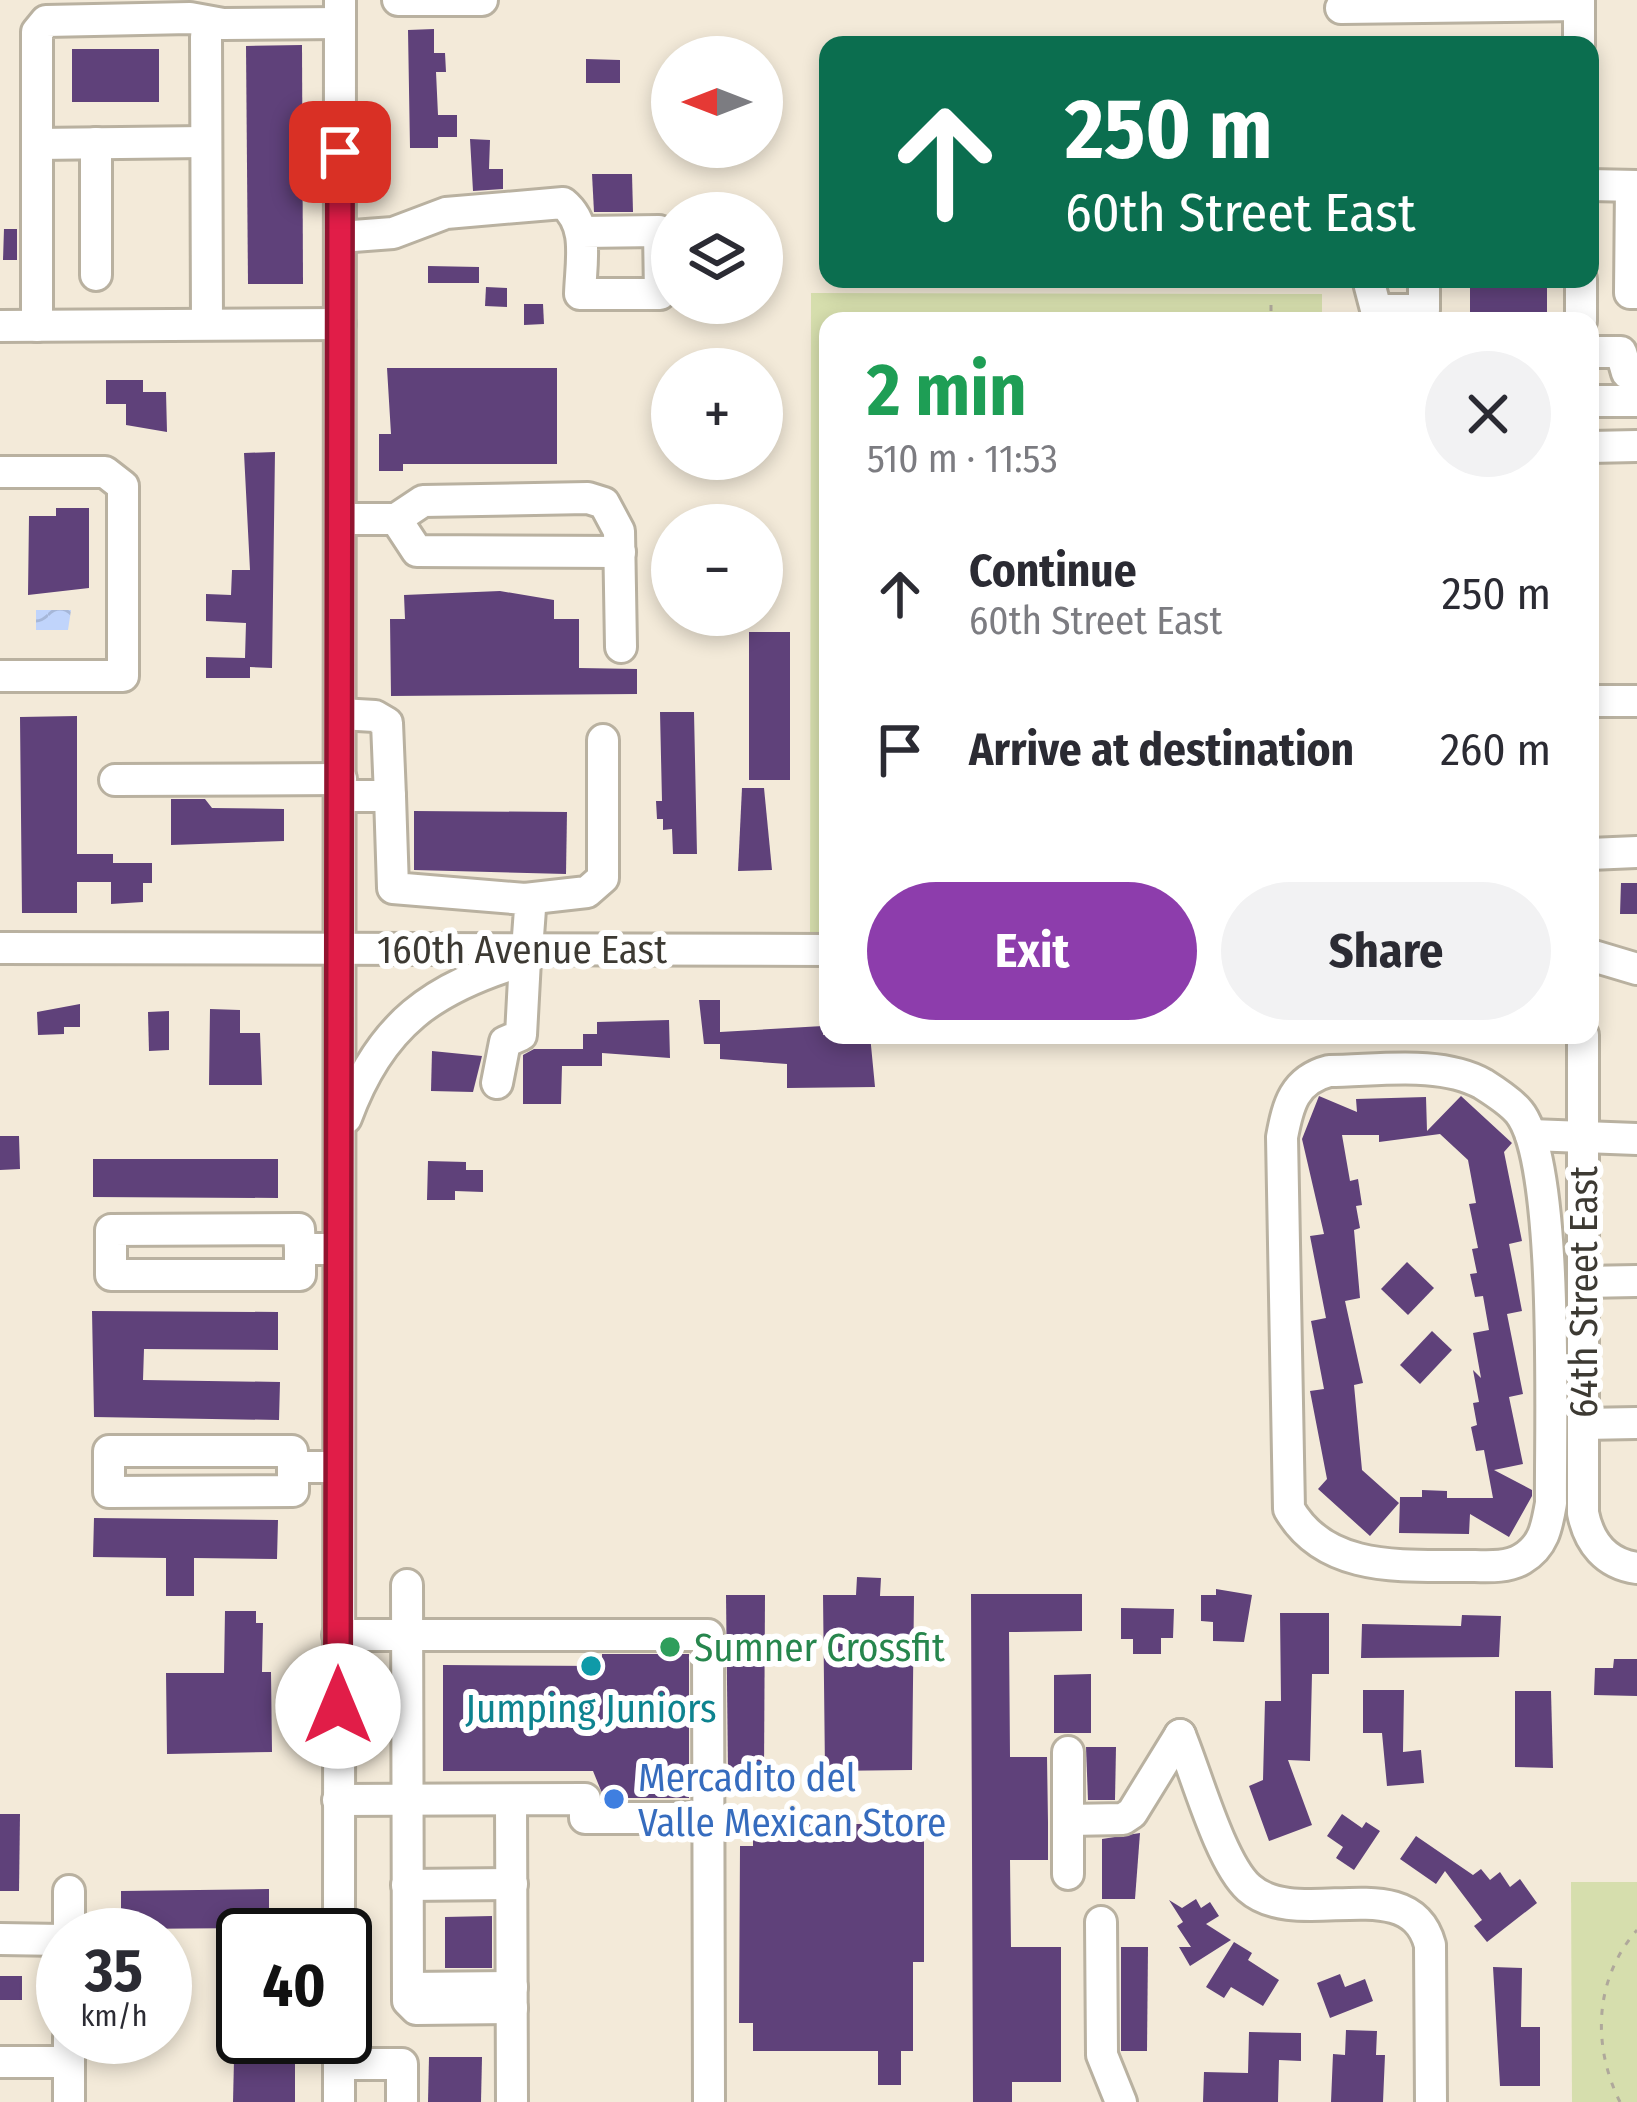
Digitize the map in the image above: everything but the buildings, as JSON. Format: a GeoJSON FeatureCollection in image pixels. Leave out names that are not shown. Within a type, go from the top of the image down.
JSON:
{"type":"FeatureCollection","features":[{"type":"Feature","properties":{"kind":"street"},"geometry":{"type":"LineString","coordinates":[[398,0],[482,0]]}},
{"type":"Feature","properties":{"kind":"street"},"geometry":{"type":"LineString","coordinates":[[1340,8],[1461,11],[1579,3],[1579,36]]}},
{"type":"Feature","properties":{"kind":"street"},"geometry":{"type":"LineString","coordinates":[[37,326],[37,32],[46,21],[190,17],[223,24],[340,12],[339,1908]]}},
{"type":"Feature","properties":{"kind":"street"},"geometry":{"type":"LineString","coordinates":[[206,37],[207,324]]}},
{"type":"Feature","properties":{"kind":"street"},"geometry":{"type":"LineString","coordinates":[[37,144],[205,142]]}},
{"type":"Feature","properties":{"kind":"street"},"geometry":{"type":"LineString","coordinates":[[96,143],[96,274]]}},
{"type":"Feature","properties":{"kind":"street"},"geometry":{"type":"LineString","coordinates":[[1599,185],[1634,186],[1630,293],[1637,293]]}},
{"type":"Feature","properties":{"kind":"street"},"geometry":{"type":"LineString","coordinates":[[340,237],[393,233],[446,213],[563,203],[577,214],[582,232]]}},
{"type":"Feature","properties":{"kind":"street"},"geometry":{"type":"LineString","coordinates":[[1406,312],[1424,310],[1424,288]]}},
{"type":"Feature","properties":{"kind":"street"},"geometry":{"type":"LineString","coordinates":[[0,326],[340,324]]}},
{"type":"Feature","properties":{"kind":"street"},"geometry":{"type":"LineString","coordinates":[[1599,352],[1621,352],[1627,373],[1637,373]]}},
{"type":"Feature","properties":{"kind":"street"},"geometry":{"type":"LineString","coordinates":[[1599,400],[1637,401]]}},
{"type":"Feature","properties":{"kind":"street"},"geometry":{"type":"LineString","coordinates":[[1599,447],[1637,446]]}},
{"type":"Feature","properties":{"kind":"street"},"geometry":{"type":"LineString","coordinates":[[0,472],[105,472],[123,486],[123,676],[0,676]]}},
{"type":"Feature","properties":{"kind":"street"},"geometry":{"type":"LineString","coordinates":[[340,519],[396,519],[423,501],[588,498],[613,513],[620,552],[621,647]]}},
{"type":"Feature","properties":{"kind":"street"},"geometry":{"type":"LineString","coordinates":[[396,519],[417,551],[620,552]]}},
{"type":"Feature","properties":{"kind":"street"},"geometry":{"type":"LineString","coordinates":[[1599,701],[1637,701]]}},
{"type":"Feature","properties":{"kind":"street"},"geometry":{"type":"LineString","coordinates":[[340,714],[375,716],[387,723],[393,887],[525,899],[587,892],[603,878],[603,740]]}},
{"type":"Feature","properties":{"kind":"street"},"geometry":{"type":"LineString","coordinates":[[115,780],[341,788],[389,796]]}},
{"type":"Feature","properties":{"kind":"street"},"geometry":{"type":"LineString","coordinates":[[1599,854],[1637,852]]}},
{"type":"Feature","properties":{"kind":"street"},"geometry":{"type":"LineString","coordinates":[[497,1083],[505,1042],[521,1035],[530,909],[525,899]]}},
{"type":"Feature","properties":{"kind":"street","name":"160th Avenue East"},"geometry":{"type":"LineString","coordinates":[[0,948],[340,947],[526,955],[560,950],[819,950]]}},
{"type":"Feature","properties":{"kind":"street"},"geometry":{"type":"LineString","coordinates":[[340,1135],[374,1059],[412,1012],[437,993],[526,955]]}},
{"type":"Feature","properties":{"kind":"street"},"geometry":{"type":"LineString","coordinates":[[1599,958],[1637,969]]}},
{"type":"Feature","properties":{"kind":"street","name":"64th Street East"},"geometry":{"type":"LineString","coordinates":[[1583,1044],[1583,1502],[1594,1546],[1615,1561],[1637,1568]]}},
{"type":"Feature","properties":{"kind":"street"},"geometry":{"type":"LineString","coordinates":[[1328,1071],[1460,1075],[1520,1113],[1531,1136],[1549,1244],[1551,1503],[1545,1534],[1534,1550],[1509,1565],[1379,1566],[1311,1536],[1296,1521],[1284,1493],[1282,1138],[1291,1099],[1312,1076],[1328,1071]]}},
{"type":"Feature","properties":{"kind":"street"},"geometry":{"type":"LineString","coordinates":[[1531,1136],[1637,1139]]}},
{"type":"Feature","properties":{"kind":"street"},"geometry":{"type":"LineString","coordinates":[[299,1229],[300,1250],[300,1274],[112,1275],[112,1230],[299,1229]]}},
{"type":"Feature","properties":{"kind":"street"},"geometry":{"type":"LineString","coordinates":[[300,1250],[339,1250]]}},
{"type":"Feature","properties":{"kind":"street"},"geometry":{"type":"LineString","coordinates":[[1582,1282],[1637,1281]]}},
{"type":"Feature","properties":{"kind":"street"},"geometry":{"type":"LineString","coordinates":[[1583,1424],[1637,1424]]}},
{"type":"Feature","properties":{"kind":"street"},"geometry":{"type":"LineString","coordinates":[[109,1451],[292,1451],[292,1467],[292,1491],[109,1492],[109,1451]]}},
{"type":"Feature","properties":{"kind":"street"},"geometry":{"type":"LineString","coordinates":[[292,1467],[339,1467]]}},
{"type":"Feature","properties":{"kind":"street"},"geometry":{"type":"LineString","coordinates":[[1551,1503],[1583,1502]]}},
{"type":"Feature","properties":{"kind":"street"},"geometry":{"type":"LineString","coordinates":[[407,1585],[408,2001],[416,2009],[512,1998]]}},
{"type":"Feature","properties":{"kind":"street"},"geometry":{"type":"LineString","coordinates":[[338,1635],[708,1635],[709,2102]]}},
{"type":"Feature","properties":{"kind":"street"},"geometry":{"type":"LineString","coordinates":[[1068,1820],[1123,1820],[1180,1735],[1247,1886],[1283,1905],[1391,1905],[1423,1926],[1430,1945],[1430,2102]]}},
{"type":"Feature","properties":{"kind":"street"},"geometry":{"type":"LineString","coordinates":[[1068,1752],[1068,1874]]}},
{"type":"Feature","properties":{"kind":"street"},"geometry":{"type":"LineString","coordinates":[[338,1800],[585,1799],[585,1818],[708,1818]]}},
{"type":"Feature","properties":{"kind":"street"},"geometry":{"type":"LineString","coordinates":[[511,1800],[512,2102]]}},
{"type":"Feature","properties":{"kind":"street"},"geometry":{"type":"LineString","coordinates":[[407,1885],[512,1884]]}},
{"type":"Feature","properties":{"kind":"street"},"geometry":{"type":"LineString","coordinates":[[68,1908],[69,1891]]}},
{"type":"Feature","properties":{"kind":"street"},"geometry":{"type":"LineString","coordinates":[[1101,1922],[1102,2055],[1121,2102]]}},
{"type":"Feature","properties":{"kind":"street"},"geometry":{"type":"LineString","coordinates":[[0,1939],[36,1938]]}},
{"type":"Feature","properties":{"kind":"street"},"geometry":{"type":"LineString","coordinates":[[0,2062],[36,2055]]}},
{"type":"Feature","properties":{"kind":"street"},"geometry":{"type":"LineString","coordinates":[[372,2057],[402,2064],[402,2102]]}},
{"type":"Feature","properties":{"kind":"street"},"geometry":{"type":"LineString","coordinates":[[69,2064],[69,2102]]}},
{"type":"Feature","properties":{"kind":"street"},"geometry":{"type":"LineString","coordinates":[[339,2064],[340,2102]]}},
{"type":"Feature","properties":{"kind":"path"},"geometry":{"type":"LineString","coordinates":[[1271,305],[1271,312]]}},
{"type":"Feature","properties":{"kind":"path"},"geometry":{"type":"LineString","coordinates":[[1620,2102],[1602,2057],[1601,2007],[1615,1967],[1637,1930]]}},
{"type":"Feature","properties":{"kind":"green space"},"geometry":{"type":"Polygon","coordinates":[[[811,293],[1322,294],[1322,312],[819,312],[819,935],[810,935],[811,293]]]}},
{"type":"Feature","properties":{"kind":"green space"},"geometry":{"type":"Polygon","coordinates":[[[1571,1882],[1637,1882],[1637,2102],[1572,2102],[1571,1882]]]}},
{"type":"Feature","properties":{"kind":"water"},"geometry":{"type":"Polygon","coordinates":[[[36,610],[71,610],[68,630],[36,630],[36,610]]]}},
{"type":"Feature","properties":{"kind":"place","name":"Sumner Crossfit"},"geometry":{"type":"Point","coordinates":[670,1647]}},
{"type":"Feature","properties":{"kind":"place","name":"Jumping Juniors"},"geometry":{"type":"Point","coordinates":[591,1666]}},
{"type":"Feature","properties":{"kind":"place","name":"Mercadito del Valle Mexican Store"},"geometry":{"type":"Point","coordinates":[614,1799]}},
{"type":"Feature","properties":{"kind":"route"},"geometry":{"type":"LineString","coordinates":[[338,1706],[340,152]]}}]}
